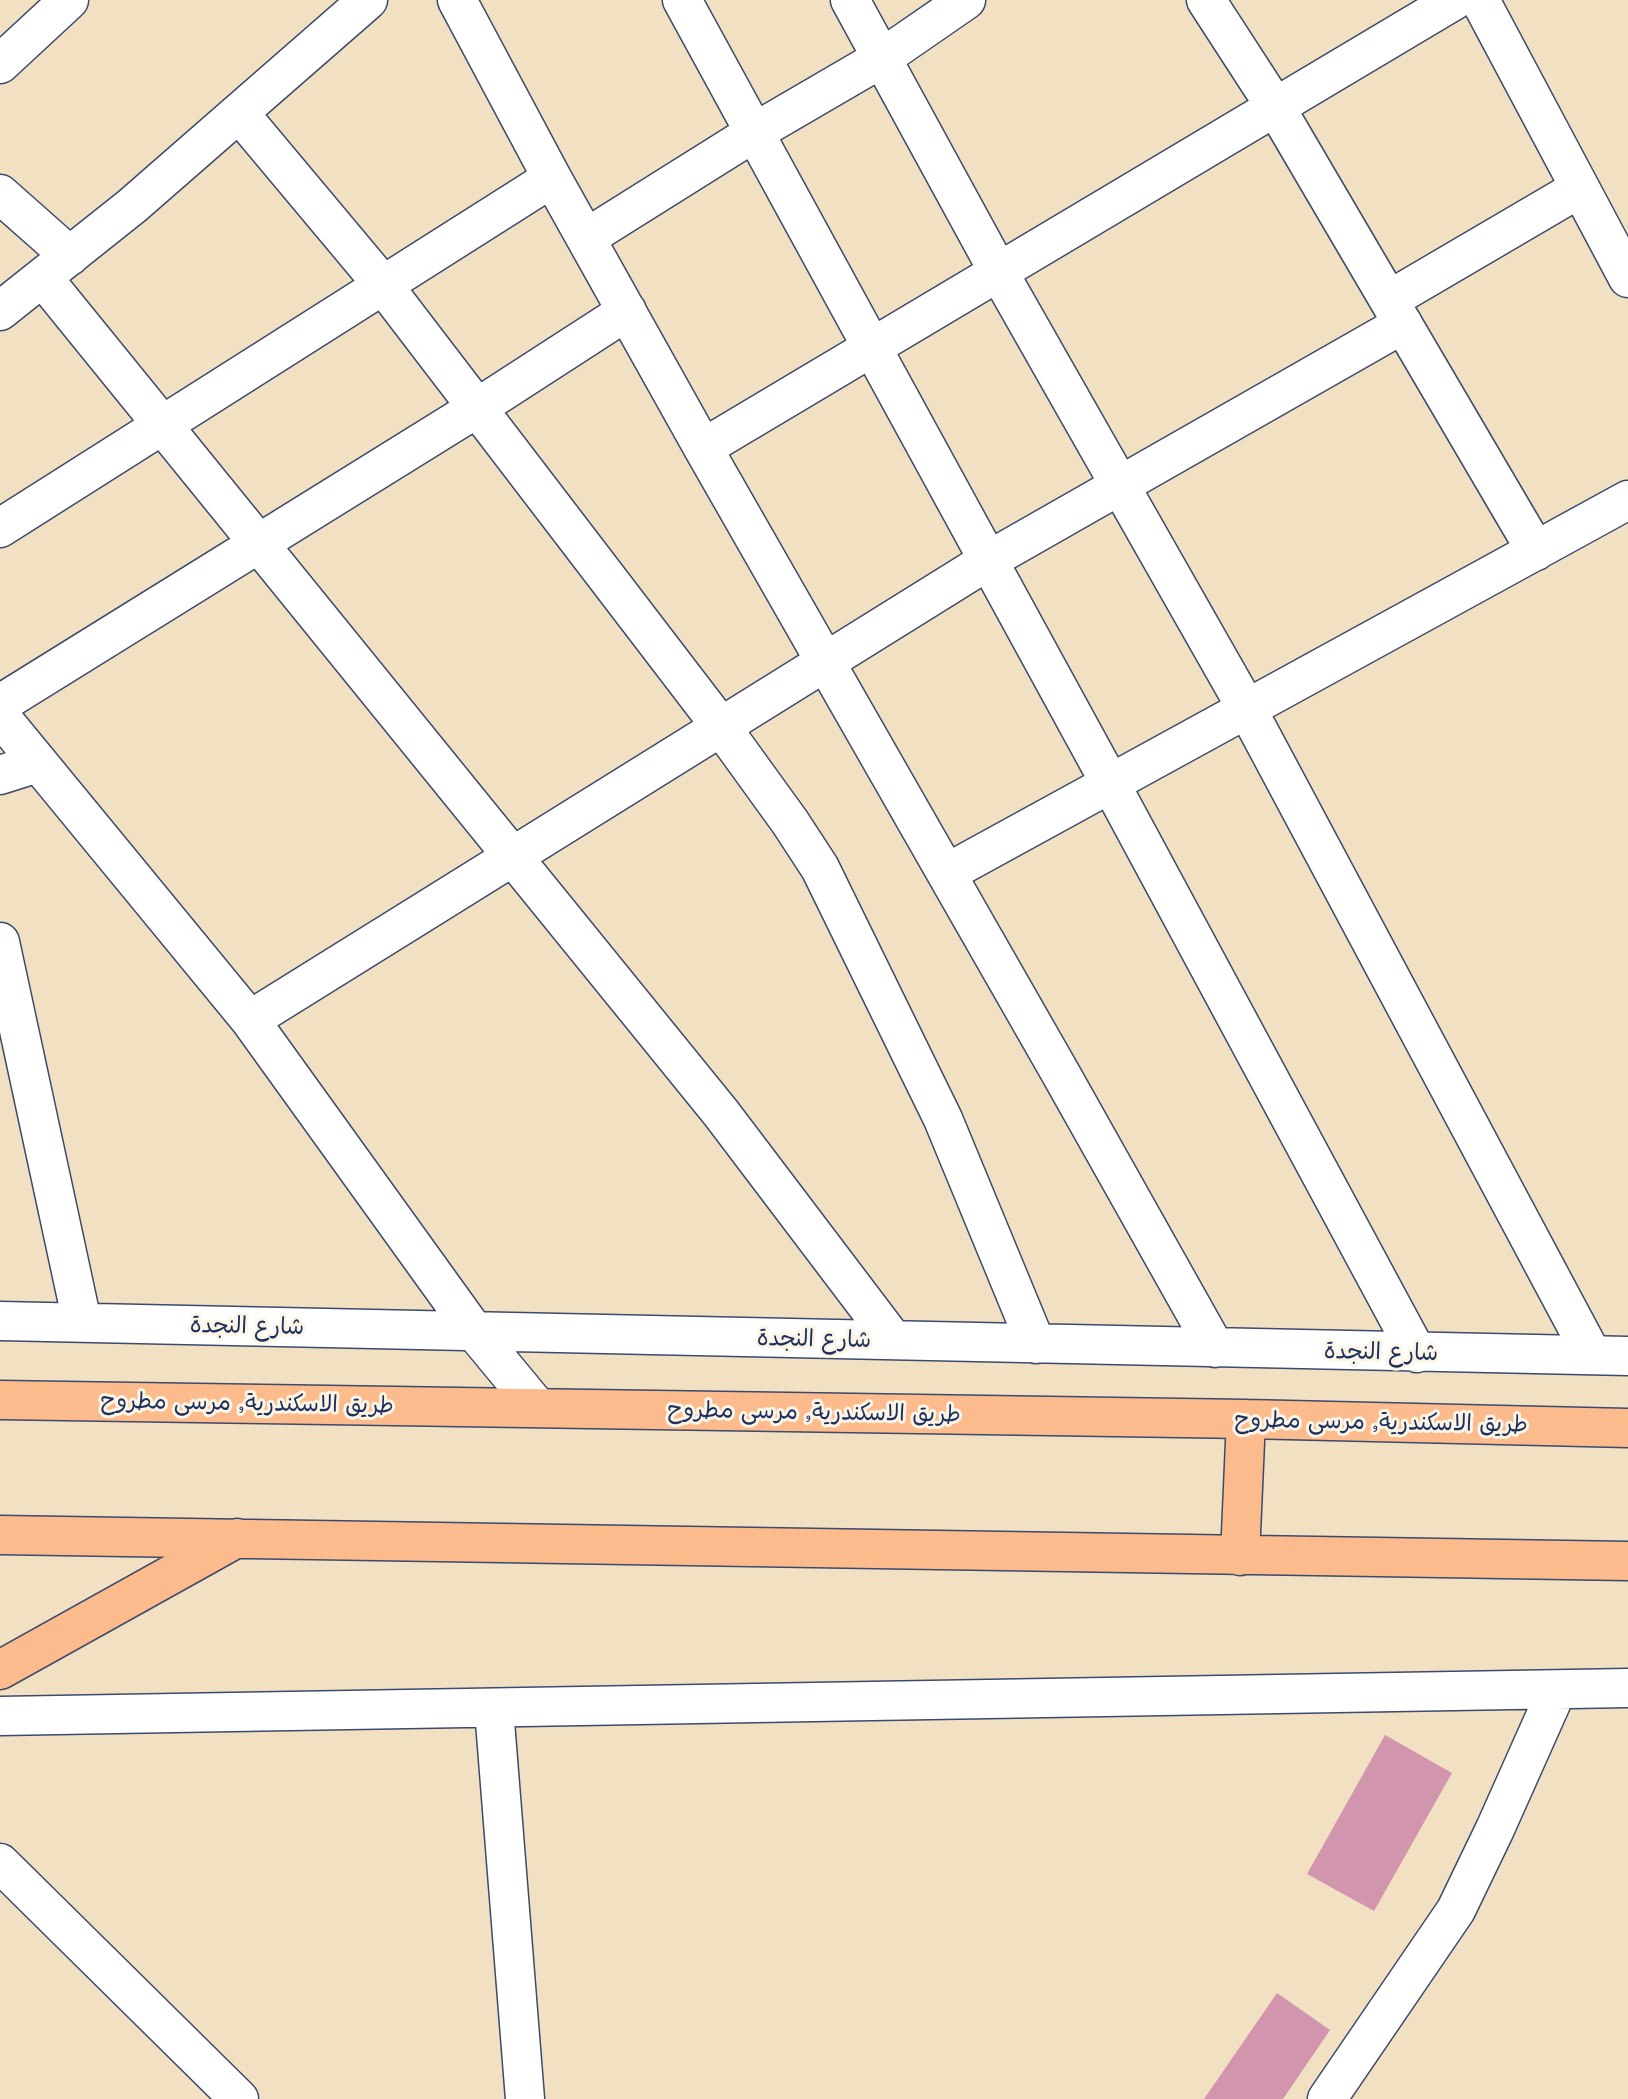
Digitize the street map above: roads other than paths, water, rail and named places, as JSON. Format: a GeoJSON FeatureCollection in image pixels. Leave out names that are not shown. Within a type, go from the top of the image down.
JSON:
{"type":"FeatureCollection","features":[{"type":"Feature","properties":{"kind":"main road","name":"طريق الاسكندرية, مرسى مطروح"},"geometry":{"type":"LineString","coordinates":[[0,1400],[1246,1419],[1628,1428]]}},
{"type":"Feature","properties":{"kind":"main road"},"geometry":{"type":"LineString","coordinates":[[1240,1556],[1246,1419]]}},
{"type":"Feature","properties":{"kind":"main road"},"geometry":{"type":"LineString","coordinates":[[0,1535],[1628,1561]]}},
{"type":"Feature","properties":{"kind":"main road"},"geometry":{"type":"LineString","coordinates":[[0,1670],[239,1537]]}},
{"type":"Feature","properties":{"kind":"street"},"geometry":{"type":"LineString","coordinates":[[0,64],[69,0]]}},
{"type":"Feature","properties":{"kind":"street"},"geometry":{"type":"LineString","coordinates":[[0,311],[132,206],[368,0]]}},
{"type":"Feature","properties":{"kind":"street"},"geometry":{"type":"LineString","coordinates":[[457,0],[552,178],[703,448],[1215,1348]]}},
{"type":"Feature","properties":{"kind":"street"},"geometry":{"type":"LineString","coordinates":[[682,0],[989,560],[1417,1353]]}},
{"type":"Feature","properties":{"kind":"street"},"geometry":{"type":"LineString","coordinates":[[850,0],[998,271],[1610,1355]]}},
{"type":"Feature","properties":{"kind":"street"},"geometry":{"type":"LineString","coordinates":[[586,238],[755,132],[882,58],[966,0]]}},
{"type":"Feature","properties":{"kind":"street"},"geometry":{"type":"LineString","coordinates":[[1206,0],[1276,108],[1536,551]]}},
{"type":"Feature","properties":{"kind":"street"},"geometry":{"type":"LineString","coordinates":[[703,448],[1455,0]]}},
{"type":"Feature","properties":{"kind":"street"},"geometry":{"type":"LineString","coordinates":[[1480,0],[1628,278]]}},
{"type":"Feature","properties":{"kind":"street"},"geometry":{"type":"LineString","coordinates":[[239,113],[383,285],[722,728],[790,822],[825,878],[943,1119],[1037,1344]]}},
{"type":"Feature","properties":{"kind":"street"},"geometry":{"type":"LineString","coordinates":[[0,528],[552,178]]}},
{"type":"Feature","properties":{"kind":"street"},"geometry":{"type":"LineString","coordinates":[[250,1020],[722,728],[826,660],[989,560],[1120,486],[1396,312],[1580,188]]}},
{"type":"Feature","properties":{"kind":"street"},"geometry":{"type":"LineString","coordinates":[[0,194],[56,267],[162,424],[721,1113],[893,1340]]}},
{"type":"Feature","properties":{"kind":"street"},"geometry":{"type":"LineString","coordinates":[[0,704],[477,408],[627,311]]}},
{"type":"Feature","properties":{"kind":"street"},"geometry":{"type":"LineString","coordinates":[[947,873],[1628,500]]}},
{"type":"Feature","properties":{"kind":"street"},"geometry":{"type":"LineString","coordinates":[[0,716],[250,1020],[474,1331],[537,1408]]}},
{"type":"Feature","properties":{"kind":"street"},"geometry":{"type":"LineString","coordinates":[[0,775],[38,764]]}},
{"type":"Feature","properties":{"kind":"street"},"geometry":{"type":"LineString","coordinates":[[0,942],[82,1322]]}},
{"type":"Feature","properties":{"kind":"street","name":"شارع النجدة"},"geometry":{"type":"LineString","coordinates":[[0,1321],[1610,1355]]}},
{"type":"Feature","properties":{"kind":"street"},"geometry":{"type":"LineString","coordinates":[[0,1716],[1628,1688]]}},
{"type":"Feature","properties":{"kind":"street"},"geometry":{"type":"LineString","coordinates":[[1326,2099],[1456,1910],[1557,1690]]}},
{"type":"Feature","properties":{"kind":"street"},"geometry":{"type":"LineString","coordinates":[[494,1709],[525,2099]]}},
{"type":"Feature","properties":{"kind":"street"},"geometry":{"type":"LineString","coordinates":[[0,1863],[239,2099]]}}]}
